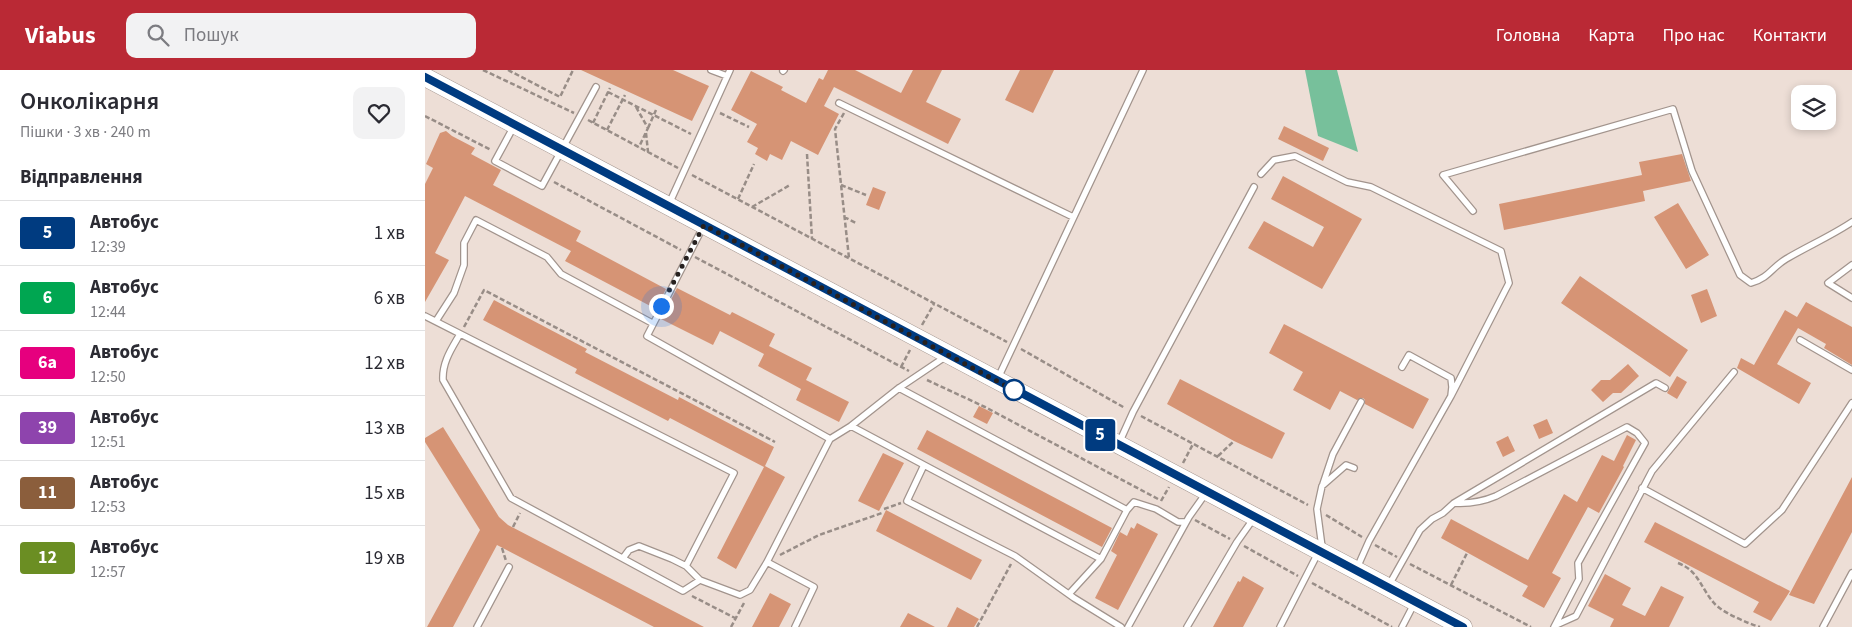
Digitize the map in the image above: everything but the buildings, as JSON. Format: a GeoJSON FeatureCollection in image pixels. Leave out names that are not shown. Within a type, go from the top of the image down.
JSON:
{"type":"FeatureCollection","features":[{"type":"Feature","properties":{"kind":"main road"},"geometry":{"type":"LineString","coordinates":[[425,77],[1463,627]]}},
{"type":"Feature","properties":{"kind":"lane"},"geometry":{"type":"LineString","coordinates":[[669,206],[729,73],[711,70]]}},
{"type":"Feature","properties":{"kind":"lane"},"geometry":{"type":"LineString","coordinates":[[997,380],[1143,70]]}},
{"type":"Feature","properties":{"kind":"lane"},"geometry":{"type":"LineString","coordinates":[[514,124],[495,161],[542,186],[595,87]]}},
{"type":"Feature","properties":{"kind":"lane"},"geometry":{"type":"LineString","coordinates":[[839,103],[1073,217]]}},
{"type":"Feature","properties":{"kind":"lane"},"geometry":{"type":"LineString","coordinates":[[1473,211],[1443,175],[1673,109],[1692,171],[1740,275],[1751,283],[1764,279],[1785,260],[1836,233],[1852,222]]}},
{"type":"Feature","properties":{"kind":"lane"},"geometry":{"type":"LineString","coordinates":[[1261,174],[1274,160],[1295,156],[1347,182],[1371,187],[1501,251],[1509,283],[1451,396],[1369,542],[1356,570]]}},
{"type":"Feature","properties":{"kind":"lane"},"geometry":{"type":"LineString","coordinates":[[1118,445],[1133,412],[1254,187]]}},
{"type":"Feature","properties":{"kind":"lane"},"geometry":{"type":"LineString","coordinates":[[437,321],[453,294],[464,265],[464,243],[476,220],[547,257],[561,274],[652,323]]}},
{"type":"Feature","properties":{"kind":"lane"},"geometry":{"type":"LineString","coordinates":[[704,225],[647,336],[830,439]]}},
{"type":"Feature","properties":{"kind":"lane"},"geometry":{"type":"LineString","coordinates":[[1852,265],[1828,283],[1852,298]]}},
{"type":"Feature","properties":{"kind":"lane"},"geometry":{"type":"LineString","coordinates":[[425,316],[734,473],[685,566]]}},
{"type":"Feature","properties":{"kind":"lane"},"geometry":{"type":"LineString","coordinates":[[460,334],[449,353],[443,372],[443,380],[511,498],[683,591],[701,580]]}},
{"type":"Feature","properties":{"kind":"lane"},"geometry":{"type":"LineString","coordinates":[[1800,340],[1852,370]]}},
{"type":"Feature","properties":{"kind":"lane"},"geometry":{"type":"LineString","coordinates":[[623,558],[629,550],[639,546],[685,566],[701,580],[740,595],[750,590],[767,562],[830,439],[851,426],[899,388],[949,355]]}},
{"type":"Feature","properties":{"kind":"lane"},"geometry":{"type":"LineString","coordinates":[[1402,367],[1409,355],[1451,378],[1453,387],[1451,396]]}},
{"type":"Feature","properties":{"kind":"lane"},"geometry":{"type":"LineString","coordinates":[[1555,626],[1576,616],[1652,471],[1734,372]]}},
{"type":"Feature","properties":{"kind":"lane"},"geometry":{"type":"LineString","coordinates":[[1388,587],[1420,530],[1432,519],[1443,514],[1454,503],[1656,383],[1665,388]]}},
{"type":"Feature","properties":{"kind":"lane"},"geometry":{"type":"LineString","coordinates":[[899,388],[1127,510]]}},
{"type":"Feature","properties":{"kind":"lane"},"geometry":{"type":"LineString","coordinates":[[1280,627],[1321,552],[1317,509],[1322,486],[1333,454],[1361,402]]}},
{"type":"Feature","properties":{"kind":"lane"},"geometry":{"type":"LineString","coordinates":[[1642,488],[1745,544],[1782,510],[1852,403]]}},
{"type":"Feature","properties":{"kind":"lane"},"geometry":{"type":"LineString","coordinates":[[851,426],[1101,559]]}},
{"type":"Feature","properties":{"kind":"lane"},"geometry":{"type":"LineString","coordinates":[[1454,503],[1469,504],[1497,496],[1601,439],[1627,427],[1642,438],[1645,443],[1578,562],[1579,579],[1555,626]]}},
{"type":"Feature","properties":{"kind":"lane"},"geometry":{"type":"LineString","coordinates":[[924,465],[907,501],[1015,556],[1069,594],[1121,627]]}},
{"type":"Feature","properties":{"kind":"lane"},"geometry":{"type":"LineString","coordinates":[[1322,486],[1346,465],[1354,468]]}},
{"type":"Feature","properties":{"kind":"lane"},"geometry":{"type":"LineString","coordinates":[[1128,627],[1186,522],[1207,492]]}},
{"type":"Feature","properties":{"kind":"lane"},"geometry":{"type":"LineString","coordinates":[[1069,594],[1101,559],[1127,510],[1134,502],[1156,508],[1178,522],[1186,522]]}},
{"type":"Feature","properties":{"kind":"lane"},"geometry":{"type":"LineString","coordinates":[[1187,627],[1237,542],[1254,517]]}},
{"type":"Feature","properties":{"kind":"lane"},"geometry":{"type":"LineString","coordinates":[[767,562],[814,587],[795,627]]}},
{"type":"Feature","properties":{"kind":"lane"},"geometry":{"type":"LineString","coordinates":[[477,627],[509,567]]}},
{"type":"Feature","properties":{"kind":"lane"},"geometry":{"type":"LineString","coordinates":[[1823,627],[1852,573]]}},
{"type":"Feature","properties":{"kind":"lane"},"geometry":{"type":"LineString","coordinates":[[1402,627],[1415,602]]}},
{"type":"Feature","properties":{"kind":"path"},"geometry":{"type":"LineString","coordinates":[[508,70],[560,97],[573,70]]}},
{"type":"Feature","properties":{"kind":"path"},"geometry":{"type":"LineString","coordinates":[[593,123],[610,88]]}},
{"type":"Feature","properties":{"kind":"path"},"geometry":{"type":"LineString","coordinates":[[608,92],[699,138]]}},
{"type":"Feature","properties":{"kind":"path"},"geometry":{"type":"LineString","coordinates":[[607,130],[625,95]]}},
{"type":"Feature","properties":{"kind":"path"},"geometry":{"type":"LineString","coordinates":[[635,106],[647,128]]}},
{"type":"Feature","properties":{"kind":"path"},"geometry":{"type":"LineString","coordinates":[[847,107],[835,129],[849,258]]}},
{"type":"Feature","properties":{"kind":"path"},"geometry":{"type":"LineString","coordinates":[[639,147],[656,110]]}},
{"type":"Feature","properties":{"kind":"path"},"geometry":{"type":"LineString","coordinates":[[712,110],[749,127]]}},
{"type":"Feature","properties":{"kind":"path"},"geometry":{"type":"LineString","coordinates":[[645,132],[648,152]]}},
{"type":"Feature","properties":{"kind":"path"},"geometry":{"type":"LineString","coordinates":[[807,154],[812,239]]}},
{"type":"Feature","properties":{"kind":"path"},"geometry":{"type":"LineString","coordinates":[[737,199],[754,164]]}},
{"type":"Feature","properties":{"kind":"path"},"geometry":{"type":"LineString","coordinates":[[752,207],[790,184]]}},
{"type":"Feature","properties":{"kind":"path"},"geometry":{"type":"LineString","coordinates":[[841,185],[866,195]]}},
{"type":"Feature","properties":{"kind":"path"},"geometry":{"type":"LineString","coordinates":[[845,217],[856,223]]}},
{"type":"Feature","properties":{"kind":"path"},"geometry":{"type":"LineString","coordinates":[[460,334],[484,290],[775,442]]}},
{"type":"Feature","properties":{"kind":"path"},"geometry":{"type":"LineString","coordinates":[[1218,456],[1234,441]]}},
{"type":"Feature","properties":{"kind":"path"},"geometry":{"type":"LineString","coordinates":[[884,509],[907,501]]}},
{"type":"Feature","properties":{"kind":"path"},"geometry":{"type":"LineString","coordinates":[[513,527],[525,506]]}},
{"type":"Feature","properties":{"kind":"path"},"geometry":{"type":"LineString","coordinates":[[767,562],[819,535],[882,513]]}},
{"type":"Feature","properties":{"kind":"path"},"geometry":{"type":"LineString","coordinates":[[1451,585],[1467,553]]}},
{"type":"Feature","properties":{"kind":"path"},"geometry":{"type":"LineString","coordinates":[[977,627],[1015,556]]}},
{"type":"Feature","properties":{"kind":"path"},"geometry":{"type":"LineString","coordinates":[[1678,562],[1688,566],[1715,605],[1748,624],[1760,627]]}},
{"type":"Feature","properties":{"kind":"path"},"geometry":{"type":"LineString","coordinates":[[731,627],[750,590]]}},
{"type":"Feature","properties":{"kind":"path"},"geometry":{"type":"LineString","coordinates":[[683,591],[735,618]]}},
{"type":"Feature","properties":{"kind":"green space"},"geometry":{"type":"Polygon","coordinates":[[[1305,70],[1337,70],[1358,152],[1318,136],[1305,70]]]}},
{"type":"Feature","properties":{"kind":"bus line","name":"5"},"geometry":{"type":"LineString","coordinates":[[425,77],[1463,627]]}},
{"type":"Feature","properties":{"kind":"route"},"geometry":{"type":"LineString","coordinates":[[661,306],[704,225],[1014,390]]}}]}
